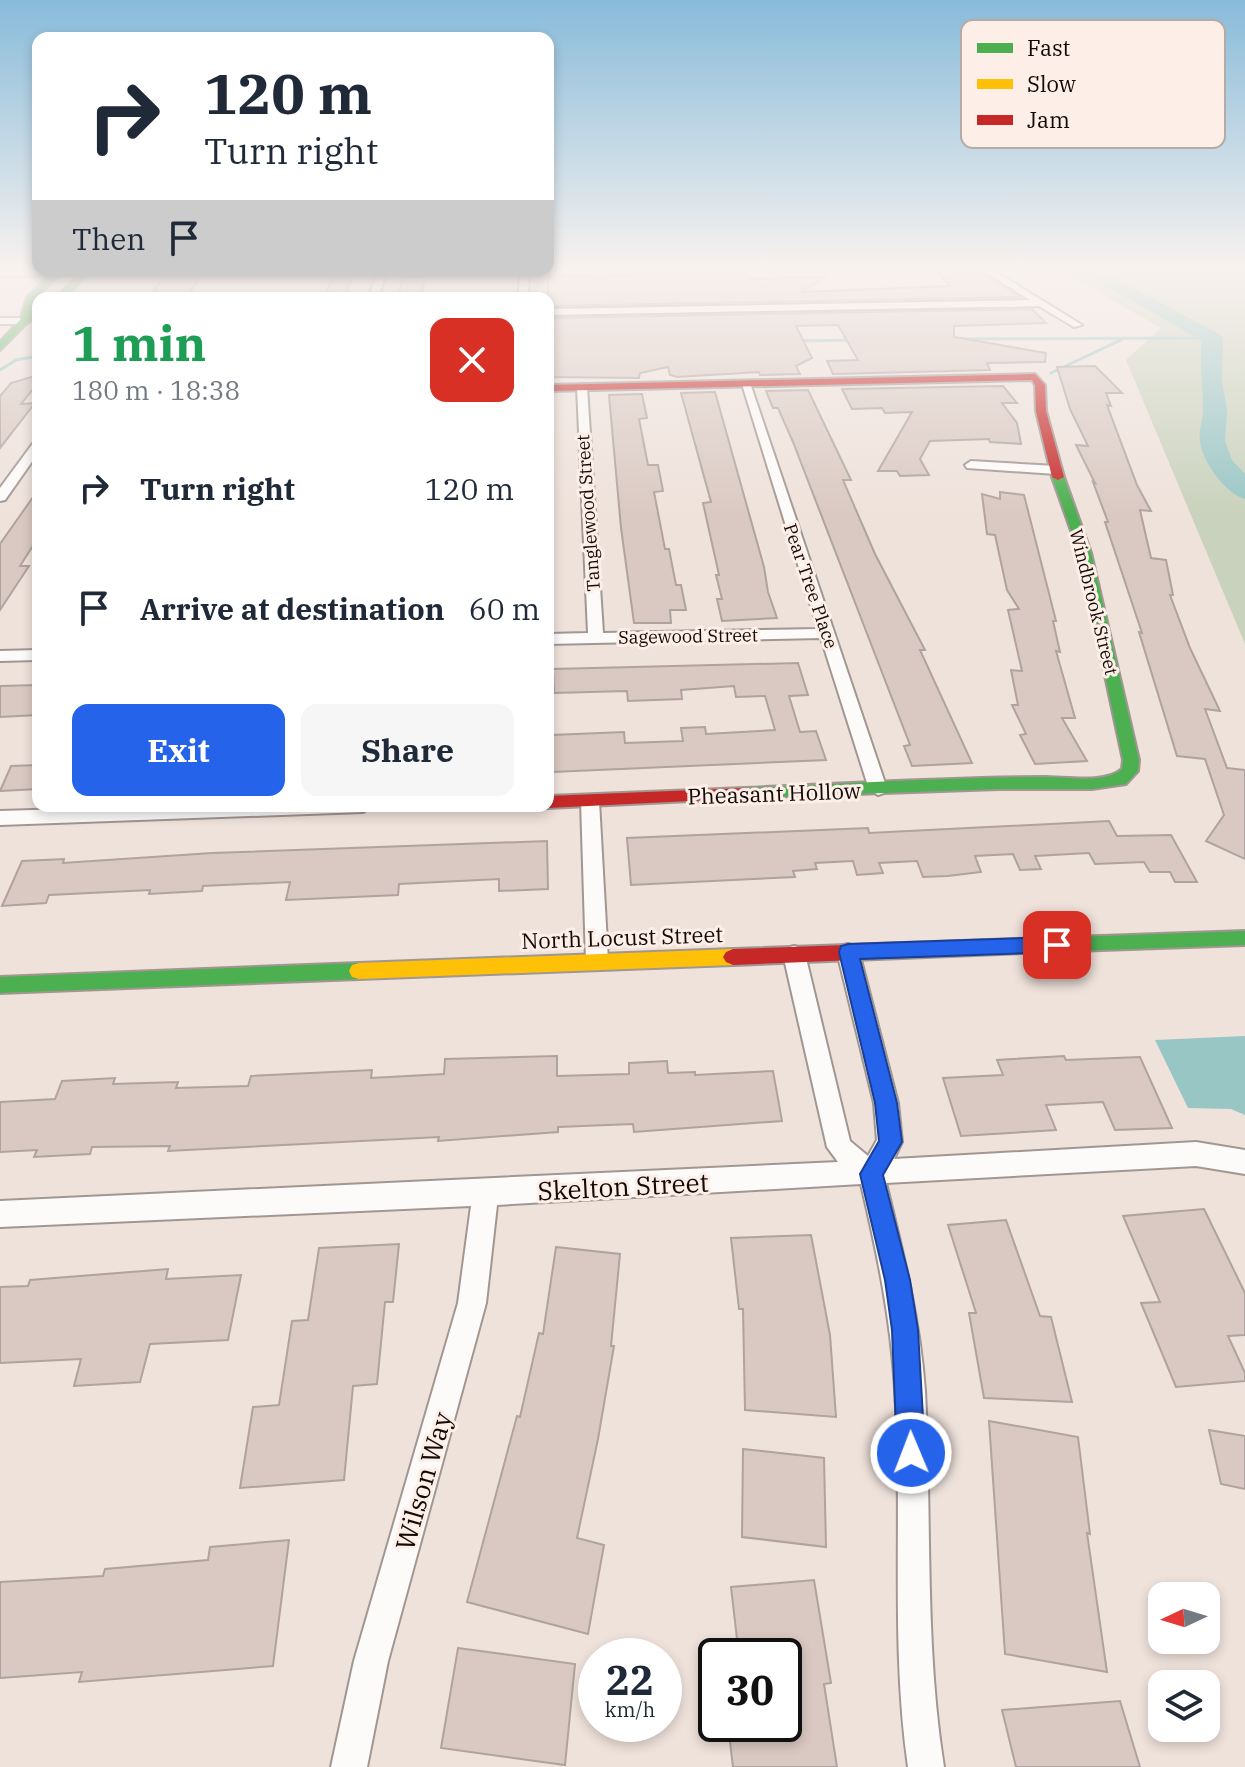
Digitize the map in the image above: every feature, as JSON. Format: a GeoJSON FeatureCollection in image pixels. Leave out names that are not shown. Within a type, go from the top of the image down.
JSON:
{"type":"FeatureCollection","features":[{"type":"Feature","properties":{"kind":"street","name":"Windbrook Street"},"geometry":{"type":"LineString","coordinates":[[745,383],[1035,377],[1040,385],[1041,411],[1056,470],[1085,553],[1131,760],[1130,771],[1120,780]]}},
{"type":"Feature","properties":{"kind":"street"},"geometry":{"type":"LineString","coordinates":[[554,388],[745,383]]}},
{"type":"Feature","properties":{"kind":"street","name":"Pear Tree Place"},"geometry":{"type":"LineString","coordinates":[[745,383],[878,789]]}},
{"type":"Feature","properties":{"kind":"street","name":"Tanglewood Street"},"geometry":{"type":"LineString","coordinates":[[582,387],[596,638]]}},
{"type":"Feature","properties":{"kind":"street"},"geometry":{"type":"LineString","coordinates":[[0,497],[32,453]]}},
{"type":"Feature","properties":{"kind":"street"},"geometry":{"type":"LineString","coordinates":[[971,465],[1056,470]]}},
{"type":"Feature","properties":{"kind":"street","name":"Sagewood Street"},"geometry":{"type":"LineString","coordinates":[[554,639],[828,633]]}},
{"type":"Feature","properties":{"kind":"street"},"geometry":{"type":"LineString","coordinates":[[0,656],[32,655]]}},
{"type":"Feature","properties":{"kind":"street","name":"Pheasant Hollow"},"geometry":{"type":"LineString","coordinates":[[554,802],[1120,780]]}},
{"type":"Feature","properties":{"kind":"street"},"geometry":{"type":"LineString","coordinates":[[590,801],[597,961]]}},
{"type":"Feature","properties":{"kind":"street"},"geometry":{"type":"LineString","coordinates":[[3,823],[214,812]]}},
{"type":"Feature","properties":{"kind":"street","name":"North Locust Street"},"geometry":{"type":"LineString","coordinates":[[0,985],[1245,938]]}},
{"type":"Feature","properties":{"kind":"street"},"geometry":{"type":"LineString","coordinates":[[848,952],[886,1103],[890,1142],[871,1174]]}},
{"type":"Feature","properties":{"kind":"street"},"geometry":{"type":"LineString","coordinates":[[794,954],[839,1147],[871,1174],[897,1280],[910,1389],[917,1707],[926,1767]]}},
{"type":"Feature","properties":{"kind":"street","name":"Skelton Street"},"geometry":{"type":"LineString","coordinates":[[0,1214],[871,1174],[1196,1154],[1245,1162]]}},
{"type":"Feature","properties":{"kind":"street","name":"Wilson Way"},"geometry":{"type":"LineString","coordinates":[[349,1767],[371,1661],[472,1303],[486,1193]]}},
{"type":"Feature","properties":{"kind":"green space"},"geometry":{"type":"Polygon","coordinates":[[[1135,351],[1245,351],[1245,644],[1126,360],[1135,351]]]}},
{"type":"Feature","properties":{"kind":"water"},"geometry":{"type":"Polygon","coordinates":[[[1245,1036],[1245,1115],[1231,1109],[1188,1108],[1155,1040],[1245,1036]]]}},
{"type":"Feature","properties":{"kind":"building"},"geometry":{"type":"Polygon","coordinates":[[[554,351],[809,351],[812,358],[796,366],[800,374],[760,375],[759,372],[677,377],[670,375],[668,367],[640,373],[639,378],[554,377],[554,351]]]}},
{"type":"Feature","properties":{"kind":"building"},"geometry":{"type":"Polygon","coordinates":[[[853,351],[1046,353],[1045,362],[987,363],[990,370],[833,374],[827,361],[858,360],[853,351]]]}},
{"type":"Feature","properties":{"kind":"building"},"geometry":{"type":"Polygon","coordinates":[[[1095,366],[1122,393],[1106,393],[1111,406],[1107,405],[1137,485],[1151,511],[1140,510],[1151,558],[1166,560],[1173,595],[1170,595],[1190,648],[1220,711],[1205,709],[1227,768],[1245,770],[1245,859],[1206,841],[1224,815],[1205,759],[1177,756],[1139,632],[1142,633],[1105,522],[1108,522],[1095,483],[1076,445],[1088,446],[1070,409],[1057,367],[1095,366]]]}},
{"type":"Feature","properties":{"kind":"building"},"geometry":{"type":"Polygon","coordinates":[[[32,377],[32,390],[21,404],[32,403],[32,407],[0,448],[0,396],[11,383],[32,377]]]}},
{"type":"Feature","properties":{"kind":"building"},"geometry":{"type":"Polygon","coordinates":[[[1003,386],[1017,403],[1002,403],[1017,423],[1021,444],[990,442],[989,439],[930,441],[920,459],[929,475],[900,476],[897,471],[878,471],[912,412],[885,413],[882,408],[852,409],[842,389],[1003,386]]]}},
{"type":"Feature","properties":{"kind":"building"},"geometry":{"type":"Polygon","coordinates":[[[808,390],[851,480],[843,480],[875,554],[925,650],[920,650],[972,763],[912,766],[904,746],[910,745],[793,442],[778,408],[773,408],[766,391],[808,390]]]}},
{"type":"Feature","properties":{"kind":"building"},"geometry":{"type":"Polygon","coordinates":[[[715,392],[777,618],[722,621],[717,599],[722,599],[716,575],[719,575],[703,503],[711,502],[681,393],[715,392]]]}},
{"type":"Feature","properties":{"kind":"building"},"geometry":{"type":"Polygon","coordinates":[[[642,394],[647,418],[639,419],[648,465],[658,465],[663,491],[654,492],[665,549],[669,549],[676,585],[681,585],[686,610],[670,610],[671,623],[634,623],[621,528],[609,395],[642,394]]]}},
{"type":"Feature","properties":{"kind":"building"},"geometry":{"type":"Polygon","coordinates":[[[1000,492],[1024,495],[1056,621],[1053,621],[1060,652],[1056,651],[1075,718],[1062,718],[1087,761],[1035,764],[1020,735],[1026,734],[1012,705],[1018,705],[1011,670],[1022,671],[1008,610],[1019,609],[1007,590],[995,535],[987,534],[982,494],[1000,499],[1000,492]]]}},
{"type":"Feature","properties":{"kind":"building"},"geometry":{"type":"Polygon","coordinates":[[[32,499],[32,547],[20,566],[29,566],[0,610],[0,544],[32,499]]]}},
{"type":"Feature","properties":{"kind":"building"},"geometry":{"type":"Polygon","coordinates":[[[798,663],[808,695],[789,696],[800,732],[816,731],[826,760],[554,772],[554,735],[624,732],[625,743],[683,741],[681,728],[705,727],[706,734],[775,730],[765,696],[736,697],[734,686],[681,690],[682,699],[628,701],[627,691],[554,693],[554,669],[798,663]]]}},
{"type":"Feature","properties":{"kind":"building"},"geometry":{"type":"Polygon","coordinates":[[[32,685],[32,715],[0,717],[0,686],[32,685]]]}},
{"type":"Feature","properties":{"kind":"building"},"geometry":{"type":"Polygon","coordinates":[[[32,765],[32,789],[0,791],[11,766],[32,765]]]}},
{"type":"Feature","properties":{"kind":"building"},"geometry":{"type":"Polygon","coordinates":[[[1109,821],[1117,836],[1171,835],[1197,882],[1175,882],[1170,872],[1150,872],[1144,862],[1095,864],[1089,853],[1035,856],[1041,869],[1020,870],[1013,854],[975,856],[981,872],[948,876],[923,877],[917,861],[879,863],[883,873],[857,875],[853,861],[815,863],[817,869],[793,871],[795,877],[631,885],[627,838],[868,828],[869,833],[1109,821]]]}},
{"type":"Feature","properties":{"kind":"building"},"geometry":{"type":"Polygon","coordinates":[[[547,841],[548,889],[499,891],[499,879],[399,884],[398,895],[286,900],[290,882],[203,886],[202,891],[149,894],[150,890],[49,895],[46,903],[2,906],[22,861],[64,859],[63,863],[212,853],[547,841]]]}},
{"type":"Feature","properties":{"kind":"building"},"geometry":{"type":"Polygon","coordinates":[[[557,1056],[557,1076],[629,1074],[629,1063],[667,1061],[668,1073],[695,1072],[695,1075],[773,1071],[782,1121],[634,1132],[633,1124],[558,1127],[558,1132],[438,1141],[439,1137],[168,1151],[170,1146],[92,1147],[90,1154],[34,1157],[37,1150],[0,1152],[0,1102],[55,1099],[62,1081],[115,1078],[113,1084],[178,1082],[176,1088],[248,1086],[251,1076],[372,1070],[371,1078],[444,1074],[445,1059],[557,1056]]]}},
{"type":"Feature","properties":{"kind":"building"},"geometry":{"type":"Polygon","coordinates":[[[1064,1056],[1066,1060],[1140,1057],[1172,1128],[1115,1130],[1103,1102],[1046,1105],[1056,1130],[961,1136],[943,1078],[1003,1075],[997,1060],[1064,1056]]]}},
{"type":"Feature","properties":{"kind":"building"},"geometry":{"type":"Polygon","coordinates":[[[1204,1209],[1245,1293],[1245,1335],[1228,1336],[1245,1373],[1245,1381],[1176,1387],[1141,1303],[1160,1302],[1123,1216],[1204,1209]]]}},
{"type":"Feature","properties":{"kind":"building"},"geometry":{"type":"Polygon","coordinates":[[[1006,1220],[1040,1316],[1051,1317],[1072,1402],[984,1398],[969,1313],[976,1313],[948,1225],[1006,1220]]]}},
{"type":"Feature","properties":{"kind":"building"},"geometry":{"type":"Polygon","coordinates":[[[811,1235],[830,1335],[836,1417],[745,1410],[743,1309],[739,1309],[731,1238],[811,1235]]]}},
{"type":"Feature","properties":{"kind":"building"},"geometry":{"type":"Polygon","coordinates":[[[399,1244],[393,1302],[385,1302],[377,1384],[353,1386],[344,1480],[240,1488],[253,1407],[279,1405],[292,1321],[308,1320],[319,1248],[399,1244]]]}},
{"type":"Feature","properties":{"kind":"building"},"geometry":{"type":"Polygon","coordinates":[[[556,1247],[620,1254],[611,1346],[614,1346],[577,1538],[604,1545],[588,1634],[467,1602],[517,1416],[520,1417],[539,1333],[543,1334],[556,1247]]]}},
{"type":"Feature","properties":{"kind":"building"},"geometry":{"type":"Polygon","coordinates":[[[168,1269],[166,1279],[241,1275],[228,1340],[150,1344],[140,1382],[74,1386],[81,1359],[0,1363],[0,1287],[28,1286],[30,1280],[168,1269]]]}},
{"type":"Feature","properties":{"kind":"building"},"geometry":{"type":"Polygon","coordinates":[[[989,1421],[1078,1437],[1090,1534],[1087,1533],[1107,1672],[1005,1654],[989,1421]]]}},
{"type":"Feature","properties":{"kind":"building"},"geometry":{"type":"Polygon","coordinates":[[[1209,1430],[1245,1436],[1245,1489],[1221,1484],[1209,1430]]]}},
{"type":"Feature","properties":{"kind":"building"},"geometry":{"type":"Polygon","coordinates":[[[743,1449],[824,1458],[826,1547],[742,1537],[743,1449]]]}},
{"type":"Feature","properties":{"kind":"building"},"geometry":{"type":"Polygon","coordinates":[[[289,1540],[273,1666],[79,1682],[82,1672],[0,1678],[0,1582],[103,1576],[105,1569],[208,1560],[210,1547],[289,1540]]]}},
{"type":"Feature","properties":{"kind":"building"},"geometry":{"type":"Polygon","coordinates":[[[814,1580],[831,1683],[824,1684],[837,1767],[733,1767],[730,1742],[802,1742],[802,1638],[737,1638],[731,1587],[814,1580]]]}},
{"type":"Feature","properties":{"kind":"building"},"geometry":{"type":"Polygon","coordinates":[[[458,1648],[575,1664],[565,1765],[441,1748],[458,1648]]]}},
{"type":"Feature","properties":{"kind":"building"},"geometry":{"type":"Polygon","coordinates":[[[1120,1701],[1140,1767],[1016,1767],[1002,1710],[1120,1701]]]}},
{"type":"Feature","properties":{"kind":"waterway"},"geometry":{"type":"LineString","coordinates":[[1051,373],[1097,351]]}},
{"type":"Feature","properties":{"kind":"waterway"},"geometry":{"type":"LineString","coordinates":[[1212,351],[1211,382],[1215,410],[1212,441],[1220,462],[1245,491]]}},
{"type":"Feature","properties":{"kind":"waterway"},"geometry":{"type":"LineString","coordinates":[[0,370],[16,360],[32,357]]}},
{"type":"Feature","properties":{"kind":"traffic: fast"},"geometry":{"type":"LineString","coordinates":[[745,794],[999,783],[1092,783],[1120,780],[1130,771],[1131,760],[1085,553],[1058,477]]}},
{"type":"Feature","properties":{"kind":"traffic: fast"},"geometry":{"type":"LineString","coordinates":[[1073,944],[1245,938]]}},
{"type":"Feature","properties":{"kind":"traffic: fast"},"geometry":{"type":"LineString","coordinates":[[0,985],[359,971]]}},
{"type":"Feature","properties":{"kind":"traffic: slow"},"geometry":{"type":"LineString","coordinates":[[359,971],[733,957]]}},
{"type":"Feature","properties":{"kind":"traffic: jam"},"geometry":{"type":"LineString","coordinates":[[554,388],[1035,377],[1040,385],[1041,411],[1058,477]]}},
{"type":"Feature","properties":{"kind":"traffic: jam"},"geometry":{"type":"LineString","coordinates":[[554,802],[745,794]]}},
{"type":"Feature","properties":{"kind":"traffic: jam"},"geometry":{"type":"LineString","coordinates":[[733,957],[1073,944]]}},
{"type":"Feature","properties":{"kind":"route"},"geometry":{"type":"LineString","coordinates":[[911,1453],[905,1330],[897,1280],[871,1174],[890,1142],[886,1103],[848,952],[1057,945]]}}]}
